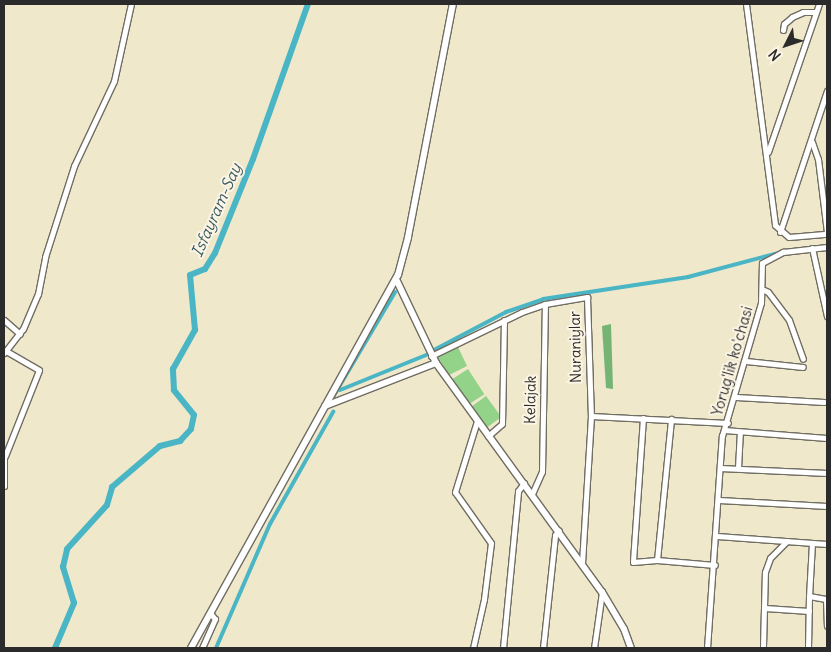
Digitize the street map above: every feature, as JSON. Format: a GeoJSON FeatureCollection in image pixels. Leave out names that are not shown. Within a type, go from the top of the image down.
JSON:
{"type":"FeatureCollection","features":[{"type":"Feature","properties":{"kind":"main road"},"geometry":{"type":"LineString","coordinates":[[191,648],[396,279],[408,237],[453,4]]}},
{"type":"Feature","properties":{"kind":"main road"},"geometry":{"type":"LineString","coordinates":[[396,279],[436,363],[582,562],[624,629],[631,648]]}},
{"type":"Feature","properties":{"kind":"main road"},"geometry":{"type":"LineString","coordinates":[[324,406],[436,363]]}},
{"type":"Feature","properties":{"kind":"street"},"geometry":{"type":"LineString","coordinates":[[4,486],[4,455],[40,370],[5,352],[20,334],[38,294],[45,257],[74,166],[108,101],[131,4]]}},
{"type":"Feature","properties":{"kind":"street"},"geometry":{"type":"LineString","coordinates":[[746,4],[768,153],[774,220],[780,232],[793,238],[827,233],[818,159],[812,142]]}},
{"type":"Feature","properties":{"kind":"street"},"geometry":{"type":"LineString","coordinates":[[768,153],[814,12],[819,4]]}},
{"type":"Feature","properties":{"kind":"street"},"geometry":{"type":"LineString","coordinates":[[784,30],[784,24],[792,17],[803,12],[814,12]]}},
{"type":"Feature","properties":{"kind":"street"},"geometry":{"type":"LineString","coordinates":[[780,232],[812,142],[827,91]]}},
{"type":"Feature","properties":{"kind":"street","name":"Yorug'lik ko'chasi"},"geometry":{"type":"LineString","coordinates":[[707,648],[724,430],[736,397],[764,290],[763,259],[783,252],[827,247]]}},
{"type":"Feature","properties":{"kind":"street"},"geometry":{"type":"LineString","coordinates":[[812,248],[827,316]]}},
{"type":"Feature","properties":{"kind":"street"},"geometry":{"type":"LineString","coordinates":[[764,290],[768,292],[789,320],[802,359]]}},
{"type":"Feature","properties":{"kind":"street","name":"Nuraniylar"},"geometry":{"type":"LineString","coordinates":[[432,356],[504,320],[545,304],[587,297],[591,416],[582,562]]}},
{"type":"Feature","properties":{"kind":"street","name":"Kelajak"},"geometry":{"type":"LineString","coordinates":[[532,494],[542,472],[545,304]]}},
{"type":"Feature","properties":{"kind":"street"},"geometry":{"type":"LineString","coordinates":[[4,320],[20,334]]}},
{"type":"Feature","properties":{"kind":"street"},"geometry":{"type":"LineString","coordinates":[[488,436],[502,424],[504,320]]}},
{"type":"Feature","properties":{"kind":"street"},"geometry":{"type":"LineString","coordinates":[[746,361],[803,368]]}},
{"type":"Feature","properties":{"kind":"street"},"geometry":{"type":"LineString","coordinates":[[736,397],[824,402]]}},
{"type":"Feature","properties":{"kind":"street"},"geometry":{"type":"LineString","coordinates":[[591,416],[728,423]]}},
{"type":"Feature","properties":{"kind":"street"},"geometry":{"type":"LineString","coordinates":[[643,418],[633,562],[658,560],[714,566]]}},
{"type":"Feature","properties":{"kind":"street"},"geometry":{"type":"LineString","coordinates":[[658,560],[671,419]]}},
{"type":"Feature","properties":{"kind":"street"},"geometry":{"type":"LineString","coordinates":[[473,648],[484,599],[491,543],[455,492],[477,421]]}},
{"type":"Feature","properties":{"kind":"street"},"geometry":{"type":"LineString","coordinates":[[724,430],[827,438]]}},
{"type":"Feature","properties":{"kind":"street"},"geometry":{"type":"LineString","coordinates":[[738,468],[740,432]]}},
{"type":"Feature","properties":{"kind":"street"},"geometry":{"type":"LineString","coordinates":[[720,468],[827,473]]}},
{"type":"Feature","properties":{"kind":"street"},"geometry":{"type":"LineString","coordinates":[[503,648],[518,491],[524,483]]}},
{"type":"Feature","properties":{"kind":"street"},"geometry":{"type":"LineString","coordinates":[[719,500],[827,506]]}},
{"type":"Feature","properties":{"kind":"street"},"geometry":{"type":"LineString","coordinates":[[543,648],[554,536],[559,530]]}},
{"type":"Feature","properties":{"kind":"street"},"geometry":{"type":"LineString","coordinates":[[716,536],[827,544]]}},
{"type":"Feature","properties":{"kind":"street"},"geometry":{"type":"LineString","coordinates":[[763,646],[768,565],[770,558],[787,541]]}},
{"type":"Feature","properties":{"kind":"street"},"geometry":{"type":"LineString","coordinates":[[808,648],[812,543]]}},
{"type":"Feature","properties":{"kind":"street"},"geometry":{"type":"LineString","coordinates":[[594,648],[602,592]]}},
{"type":"Feature","properties":{"kind":"street"},"geometry":{"type":"LineString","coordinates":[[810,597],[826,598],[827,626]]}},
{"type":"Feature","properties":{"kind":"street"},"geometry":{"type":"LineString","coordinates":[[765,608],[809,610]]}},
{"type":"Feature","properties":{"kind":"street"},"geometry":{"type":"LineString","coordinates":[[202,648],[215,619],[210,613]]}},
{"type":"Feature","properties":{"kind":"green space"},"geometry":{"type":"Polygon","coordinates":[[[611,324],[613,389],[606,388],[602,326],[611,324]]]}},
{"type":"Feature","properties":{"kind":"green space"},"geometry":{"type":"Polygon","coordinates":[[[457,345],[467,366],[449,375],[437,356],[457,345]]]}},
{"type":"Feature","properties":{"kind":"green space"},"geometry":{"type":"Polygon","coordinates":[[[468,369],[484,394],[468,405],[452,379],[468,369]]]}},
{"type":"Feature","properties":{"kind":"green space"},"geometry":{"type":"Polygon","coordinates":[[[486,396],[501,417],[486,428],[471,407],[486,396]]]}},
{"type":"Feature","properties":{"kind":"waterway","name":"Isfayram-Say"},"geometry":{"type":"LineString","coordinates":[[55,648],[74,603],[63,567],[67,549],[107,505],[112,487],[160,446],[180,441],[191,429],[194,415],[174,390],[173,369],[195,330],[190,275],[205,269],[215,253],[253,159],[308,4]]}},
{"type":"Feature","properties":{"kind":"waterway"},"geometry":{"type":"LineString","coordinates":[[434,350],[506,312],[543,299],[688,277],[778,253]]}},
{"type":"Feature","properties":{"kind":"waterway"},"geometry":{"type":"LineString","coordinates":[[333,397],[395,292]]}},
{"type":"Feature","properties":{"kind":"waterway"},"geometry":{"type":"LineString","coordinates":[[340,390],[426,355]]}},
{"type":"Feature","properties":{"kind":"waterway"},"geometry":{"type":"LineString","coordinates":[[216,648],[270,524],[333,412]]}}]}
